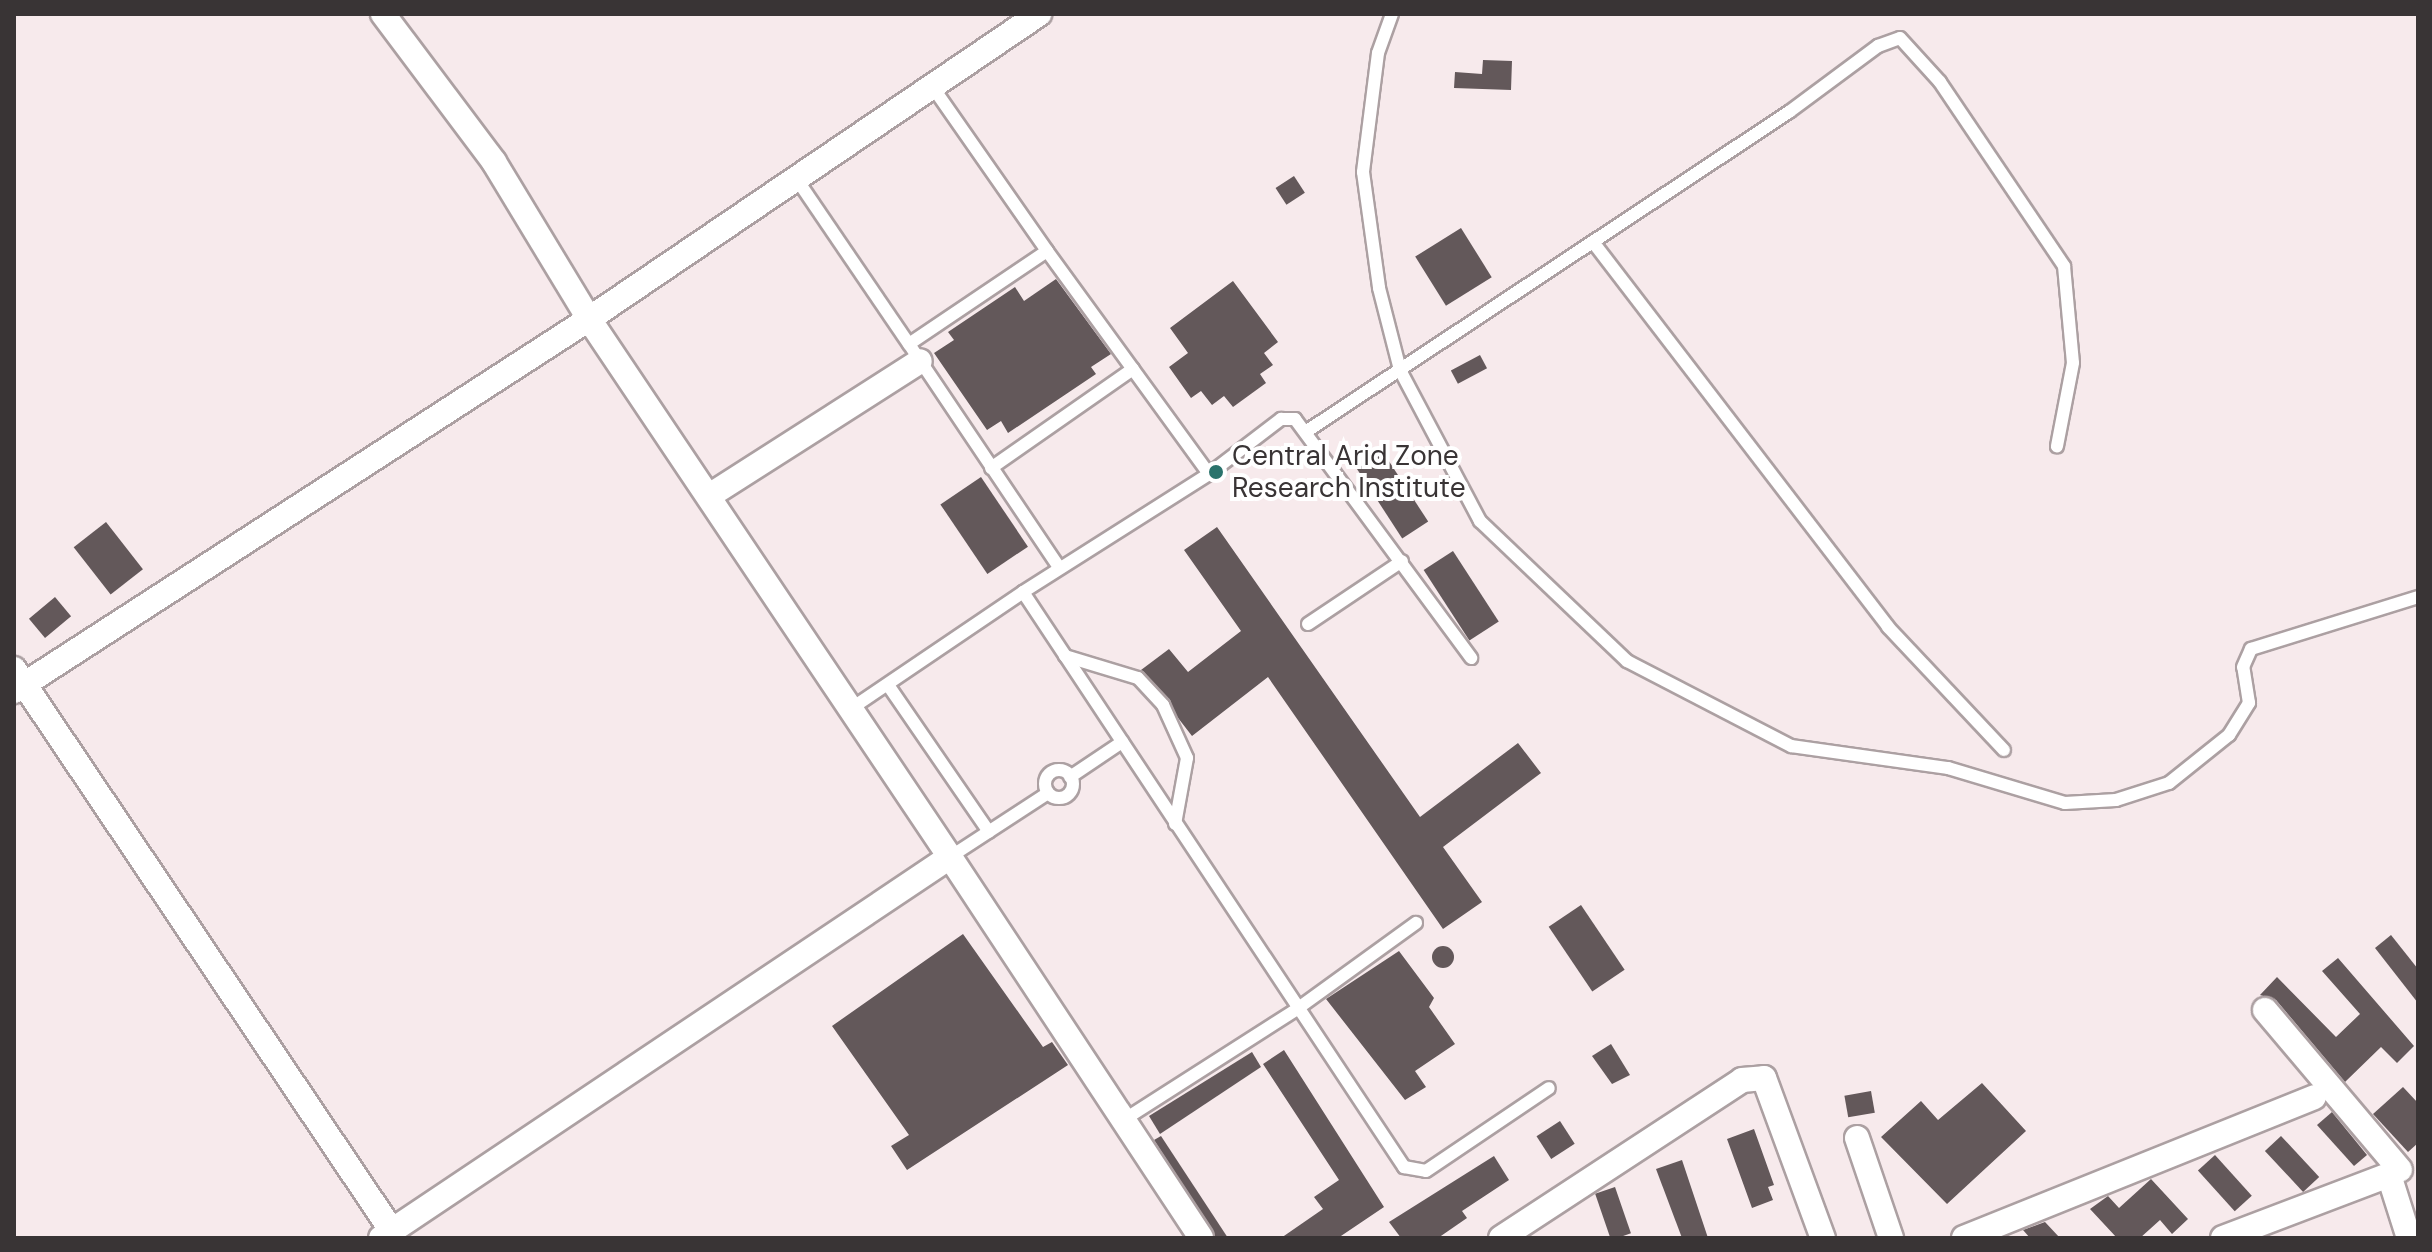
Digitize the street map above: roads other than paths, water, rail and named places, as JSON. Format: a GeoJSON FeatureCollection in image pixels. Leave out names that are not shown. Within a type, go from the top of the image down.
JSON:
{"type":"FeatureCollection","features":[{"type":"Feature","properties":{"kind":"street"},"geometry":{"type":"LineString","coordinates":[[383,14],[494,162],[589,319],[1201,1238]]}},
{"type":"Feature","properties":{"kind":"street"},"geometry":{"type":"LineString","coordinates":[[950,857],[390,1236],[17,681],[589,319],[1039,14]]}},
{"type":"Feature","properties":{"kind":"street"},"geometry":{"type":"LineString","coordinates":[[709,496],[915,352]]}},
{"type":"Feature","properties":{"kind":"street"},"geometry":{"type":"LineString","coordinates":[[2265,1010],[2402,1169],[2409,1238]]}},
{"type":"Feature","properties":{"kind":"street"},"geometry":{"type":"LineString","coordinates":[[1501,1238],[1742,1080],[1764,1078],[1823,1238]]}},
{"type":"Feature","properties":{"kind":"street"},"geometry":{"type":"LineString","coordinates":[[1964,1238],[2314,1097]]}},
{"type":"Feature","properties":{"kind":"street"},"geometry":{"type":"LineString","coordinates":[[1857,1138],[1891,1238]]}},
{"type":"Feature","properties":{"kind":"street"},"geometry":{"type":"LineString","coordinates":[[2223,1238],[2402,1169]]}},
{"type":"Feature","properties":{"kind":"lane"},"geometry":{"type":"LineString","coordinates":[[1392,14],[1378,53],[1363,172],[1379,288],[1400,370],[1480,521],[1627,661],[1757,733],[1820,754],[1948,768],[2065,803],[2138,795],[2203,760],[2244,717],[2249,703],[2243,667],[2251,649],[2418,597]]}},
{"type":"Feature","properties":{"kind":"lane"},"geometry":{"type":"LineString","coordinates":[[1307,431],[1593,242],[1878,46],[1900,38],[1940,82],[2064,266],[2073,363],[2057,446]]}},
{"type":"Feature","properties":{"kind":"lane"},"geometry":{"type":"LineString","coordinates":[[932,86],[1209,474]]}},
{"type":"Feature","properties":{"kind":"lane"},"geometry":{"type":"LineString","coordinates":[[796,178],[1058,566]]}},
{"type":"Feature","properties":{"kind":"lane"},"geometry":{"type":"LineString","coordinates":[[1593,242],[1888,627],[2004,750]]}},
{"type":"Feature","properties":{"kind":"lane"},"geometry":{"type":"LineString","coordinates":[[915,352],[1047,251]]}},
{"type":"Feature","properties":{"kind":"lane"},"geometry":{"type":"LineString","coordinates":[[991,468],[1133,369]]}},
{"type":"Feature","properties":{"kind":"lane"},"geometry":{"type":"LineString","coordinates":[[849,710],[1058,566],[1209,474],[1281,419],[1295,419],[1307,431],[1471,658]]}},
{"type":"Feature","properties":{"kind":"lane"},"geometry":{"type":"LineString","coordinates":[[1308,624],[1402,561]]}},
{"type":"Feature","properties":{"kind":"lane"},"geometry":{"type":"LineString","coordinates":[[1023,592],[1383,1139],[1415,1173],[1549,1088]]}},
{"type":"Feature","properties":{"kind":"lane"},"geometry":{"type":"LineString","coordinates":[[1065,656],[1138,678],[1163,705],[1187,758],[1175,824]]}},
{"type":"Feature","properties":{"kind":"lane"},"geometry":{"type":"LineString","coordinates":[[888,685],[989,832]]}},
{"type":"Feature","properties":{"kind":"lane"},"geometry":{"type":"LineString","coordinates":[[950,857],[1048,793],[1065,796],[1070,777],[1122,742]]}},
{"type":"Feature","properties":{"kind":"lane"},"geometry":{"type":"LineString","coordinates":[[1048,793],[1050,773],[1070,777]]}},
{"type":"Feature","properties":{"kind":"lane"},"geometry":{"type":"LineString","coordinates":[[1122,1121],[1297,1009],[1416,923]]}},
{"type":"Feature","properties":{"kind":"place","name":"Central Arid Zone Research Institute"},"geometry":{"type":"Point","coordinates":[1216,472]}}]}
